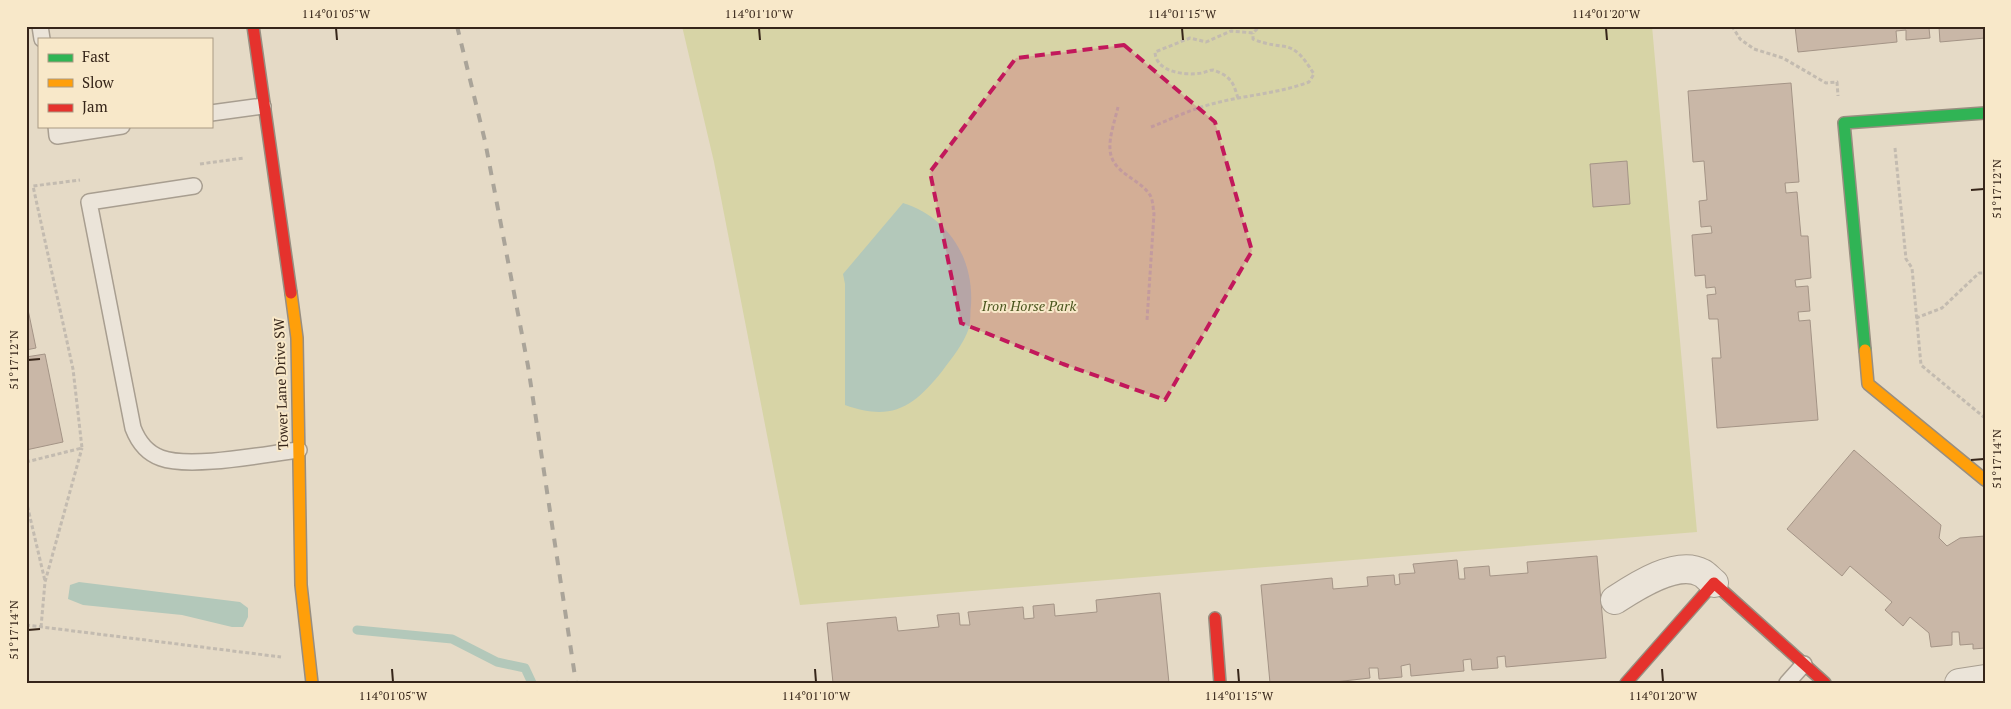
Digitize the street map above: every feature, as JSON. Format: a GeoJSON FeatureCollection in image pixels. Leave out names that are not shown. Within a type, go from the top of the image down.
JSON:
{"type":"FeatureCollection","features":[{"type":"Feature","properties":{"kind":"street","name":"Tower Lane Drive SW"},"geometry":{"type":"LineString","coordinates":[[253,26],[297,338],[301,585],[312,683]]}},
{"type":"Feature","properties":{"kind":"street"},"geometry":{"type":"LineString","coordinates":[[1985,112],[1844,123],[1868,384],[1985,480]]}},
{"type":"Feature","properties":{"kind":"street"},"geometry":{"type":"LineString","coordinates":[[1615,600],[1642,581],[1683,570],[1701,572],[1825,683]]}},
{"type":"Feature","properties":{"kind":"street"},"geometry":{"type":"LineString","coordinates":[[1626,683],[1714,583]]}},
{"type":"Feature","properties":{"kind":"street"},"geometry":{"type":"LineString","coordinates":[[1215,618],[1220,683]]}},
{"type":"Feature","properties":{"kind":"street"},"geometry":{"type":"LineString","coordinates":[[1959,683],[1985,679]]}},
{"type":"Feature","properties":{"kind":"lane"},"geometry":{"type":"LineString","coordinates":[[212,113],[263,106]]}},
{"type":"Feature","properties":{"kind":"lane"},"geometry":{"type":"LineString","coordinates":[[56,128],[57,136],[109,128]]}},
{"type":"Feature","properties":{"kind":"lane"},"geometry":{"type":"LineString","coordinates":[[194,186],[89,202],[133,428],[139,442],[160,458],[185,463],[299,450]]}},
{"type":"Feature","properties":{"kind":"lane"},"geometry":{"type":"LineString","coordinates":[[1788,683],[1804,664]]}},
{"type":"Feature","properties":{"kind":"path"},"geometry":{"type":"LineString","coordinates":[[1151,127],[1204,106],[1238,98],[1262,96],[1309,82],[1314,74],[1303,57],[1293,48],[1253,40],[1253,33],[1260,26]]}},
{"type":"Feature","properties":{"kind":"path"},"geometry":{"type":"LineString","coordinates":[[1732,26],[1740,39],[1754,49],[1783,58],[1826,83],[1837,82],[1839,110],[1844,123]]}},
{"type":"Feature","properties":{"kind":"path"},"geometry":{"type":"LineString","coordinates":[[1238,98],[1232,81],[1222,74],[1211,70],[1202,73],[1185,73],[1161,68],[1156,61],[1155,52],[1190,38],[1206,42],[1231,31],[1253,33]]}},
{"type":"Feature","properties":{"kind":"path"},"geometry":{"type":"LineString","coordinates":[[1118,107],[1110,149],[1114,163],[1125,174],[1141,185],[1151,197],[1154,214],[1147,320]]}},
{"type":"Feature","properties":{"kind":"path"},"geometry":{"type":"LineString","coordinates":[[1893,120],[1906,259],[1912,268],[1921,365],[1985,418]]}},
{"type":"Feature","properties":{"kind":"path"},"geometry":{"type":"LineString","coordinates":[[1916,318],[1942,308],[1979,273],[1985,273]]}},
{"type":"Feature","properties":{"kind":"path"},"geometry":{"type":"LineString","coordinates":[[41,627],[45,582],[82,448]]}},
{"type":"Feature","properties":{"kind":"path"},"geometry":{"type":"LineString","coordinates":[[26,500],[45,582]]}},
{"type":"Feature","properties":{"kind":"path"},"geometry":{"type":"LineString","coordinates":[[26,625],[309,660]]}},
{"type":"Feature","properties":{"kind":"highlighted area"},"geometry":{"type":"Polygon","coordinates":[[[1124,45],[1215,122],[1252,251],[1165,400],[1063,364],[961,323],[930,172],[1016,58],[1124,45]]]}},
{"type":"Feature","properties":{"kind":"green space","name":"Iron Horse Park"},"geometry":{"type":"Polygon","coordinates":[[[682,26],[1652,26],[1697,532],[800,605],[714,162],[682,26]]]}},
{"type":"Feature","properties":{"kind":"shaded area"},"geometry":{"type":"Polygon","coordinates":[[[903,203],[919,209],[933,218],[945,229],[963,256],[971,288],[970,325],[961,345],[943,370],[912,402],[901,408],[889,411],[862,410],[845,405],[845,284],[843,274],[903,203]]]}},
{"type":"Feature","properties":{"kind":"shaded area"},"geometry":{"type":"Polygon","coordinates":[[[79,582],[240,602],[248,608],[248,617],[243,627],[232,627],[182,615],[83,605],[68,599],[70,585],[79,582]]]}},
{"type":"Feature","properties":{"kind":"building"},"geometry":{"type":"Polygon","coordinates":[[[1795,26],[1985,26],[1985,38],[1940,42],[1939,27],[1929,28],[1930,38],[1906,40],[1906,30],[1896,31],[1897,42],[1798,52],[1795,26]]]}},
{"type":"Feature","properties":{"kind":"building"},"geometry":{"type":"Polygon","coordinates":[[[1791,83],[1799,182],[1785,183],[1786,193],[1797,192],[1801,236],[1808,236],[1811,278],[1795,280],[1796,287],[1808,286],[1810,311],[1798,312],[1799,321],[1810,320],[1818,420],[1717,428],[1712,358],[1721,358],[1718,319],[1709,319],[1707,295],[1716,294],[1715,287],[1706,288],[1705,275],[1695,276],[1692,235],[1712,233],[1711,226],[1701,227],[1699,201],[1707,200],[1704,161],[1693,162],[1688,91],[1791,83]]]}},
{"type":"Feature","properties":{"kind":"building"},"geometry":{"type":"Polygon","coordinates":[[[1627,161],[1630,204],[1593,207],[1590,164],[1627,161]]]}},
{"type":"Feature","properties":{"kind":"building"},"geometry":{"type":"Polygon","coordinates":[[[26,300],[36,348],[26,350],[26,300]]]}},
{"type":"Feature","properties":{"kind":"building"},"geometry":{"type":"Polygon","coordinates":[[[45,354],[63,442],[26,450],[26,357],[45,354]]]}},
{"type":"Feature","properties":{"kind":"building"},"geometry":{"type":"Polygon","coordinates":[[[1854,450],[1941,525],[1939,538],[1947,546],[1960,538],[1985,536],[1985,648],[1973,649],[1973,644],[1960,645],[1959,632],[1952,632],[1952,645],[1931,647],[1929,633],[1910,617],[1903,626],[1885,610],[1892,602],[1850,566],[1842,576],[1787,529],[1854,450]]]}},
{"type":"Feature","properties":{"kind":"building"},"geometry":{"type":"Polygon","coordinates":[[[1597,556],[1606,658],[1506,667],[1505,656],[1497,657],[1498,668],[1472,670],[1471,659],[1463,660],[1464,671],[1411,676],[1410,664],[1401,666],[1402,677],[1379,679],[1378,668],[1369,668],[1370,678],[1326,683],[1270,683],[1261,585],[1332,578],[1333,589],[1368,586],[1367,577],[1394,575],[1395,585],[1400,584],[1399,574],[1415,573],[1413,564],[1457,560],[1459,579],[1465,579],[1464,568],[1489,566],[1490,576],[1528,573],[1527,562],[1597,556]]]}},
{"type":"Feature","properties":{"kind":"building"},"geometry":{"type":"Polygon","coordinates":[[[1160,593],[1169,683],[833,683],[827,623],[896,617],[898,631],[939,627],[937,615],[959,613],[960,625],[970,625],[968,612],[1023,607],[1024,619],[1034,618],[1033,606],[1054,604],[1055,616],[1097,612],[1096,600],[1160,593]]]}},
{"type":"Feature","properties":{"kind":"waterway"},"geometry":{"type":"LineString","coordinates":[[357,630],[452,639],[497,662],[525,668],[532,683]]}},
{"type":"Feature","properties":{"kind":"railway"},"geometry":{"type":"LineString","coordinates":[[457,26],[485,141],[528,366],[576,683]]}},
{"type":"Feature","properties":{"kind":"traffic: fast"},"geometry":{"type":"LineString","coordinates":[[1865,350],[1844,123],[1985,113]]}},
{"type":"Feature","properties":{"kind":"traffic: slow"},"geometry":{"type":"LineString","coordinates":[[291,293],[297,338],[301,585],[312,683]]}},
{"type":"Feature","properties":{"kind":"traffic: slow"},"geometry":{"type":"LineString","coordinates":[[1865,350],[1868,384],[1985,480]]}},
{"type":"Feature","properties":{"kind":"traffic: jam"},"geometry":{"type":"LineString","coordinates":[[253,26],[291,293]]}},
{"type":"Feature","properties":{"kind":"traffic: jam"},"geometry":{"type":"LineString","coordinates":[[1626,683],[1714,583],[1825,683]]}},
{"type":"Feature","properties":{"kind":"traffic: jam"},"geometry":{"type":"LineString","coordinates":[[1215,618],[1220,683]]}}]}
